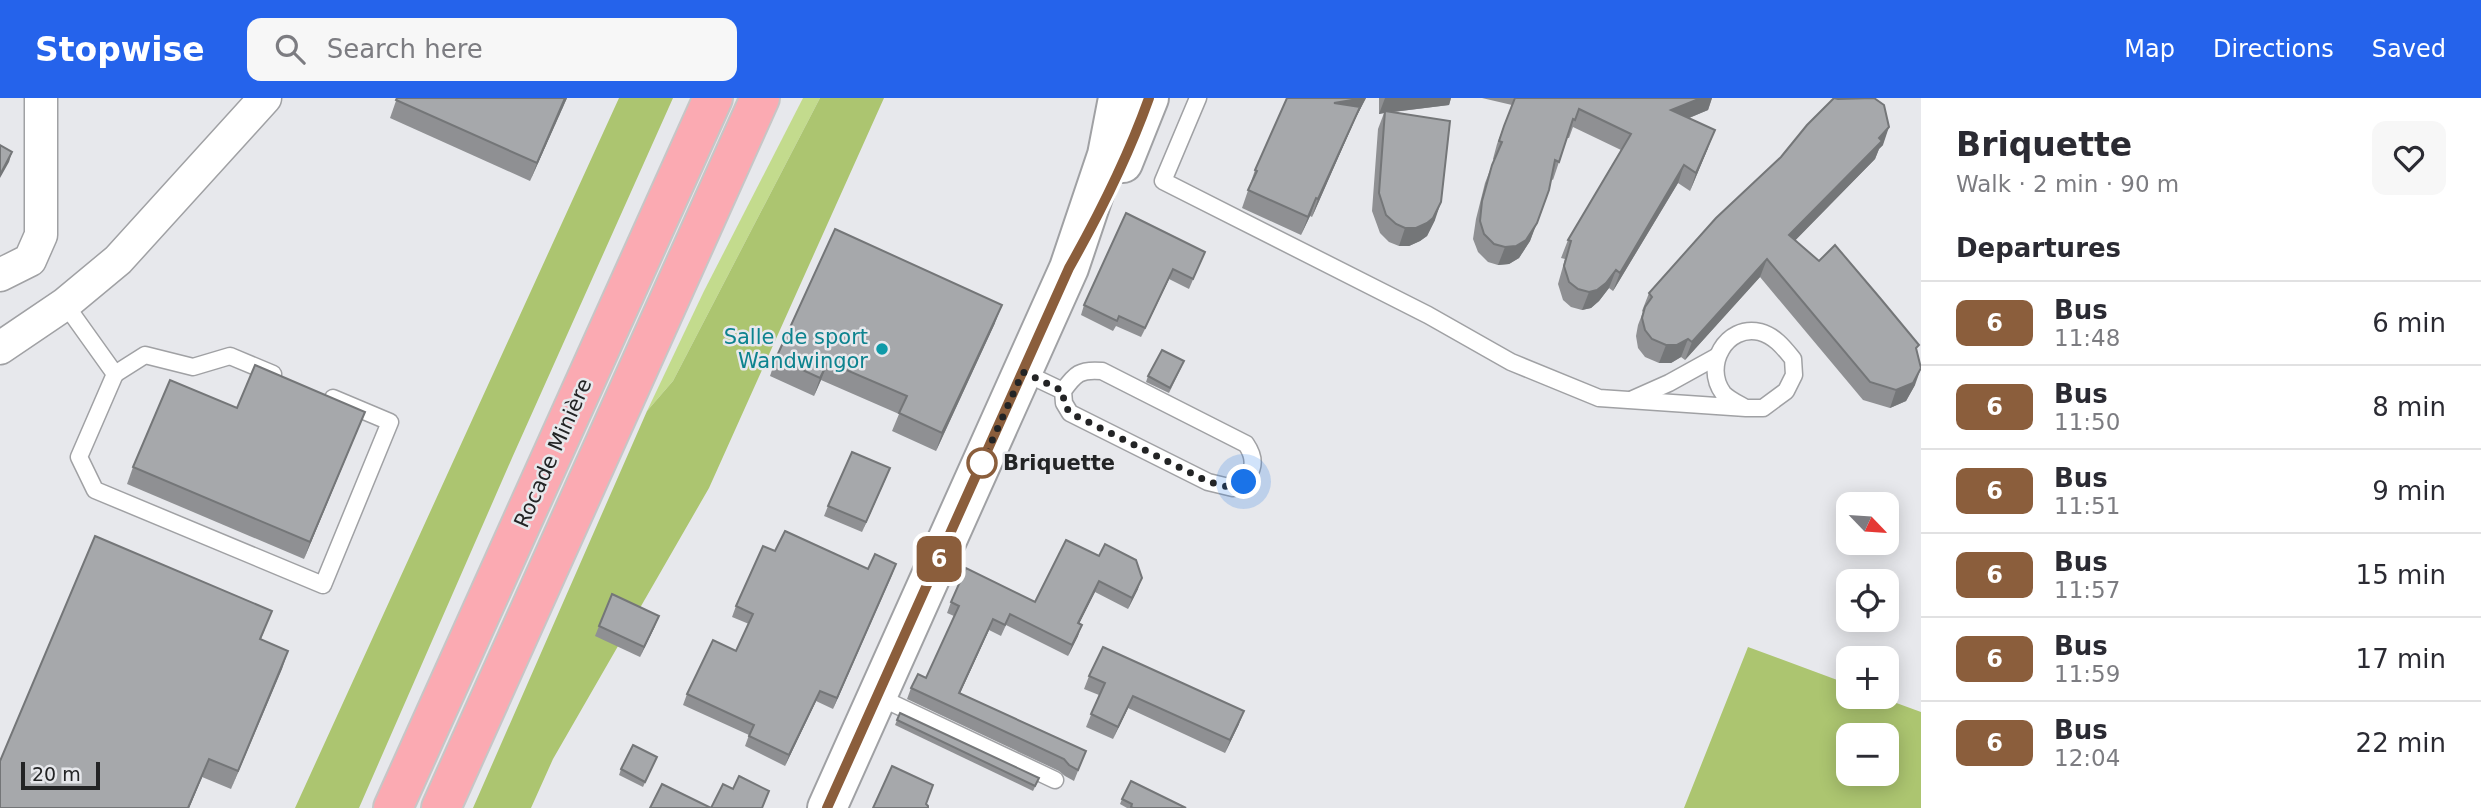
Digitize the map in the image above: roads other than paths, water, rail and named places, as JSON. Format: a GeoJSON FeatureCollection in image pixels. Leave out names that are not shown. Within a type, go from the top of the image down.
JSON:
{"type":"FeatureCollection","features":[{"type":"Feature","properties":{"kind":"highway"},"geometry":{"type":"LineString","coordinates":[[629,283],[663,164],[689,98]]}},
{"type":"Feature","properties":{"kind":"highway","name":"Rocade Minière"},"geometry":{"type":"LineString","coordinates":[[393,808],[713,98]]}},
{"type":"Feature","properties":{"kind":"highway","name":"Rocade Minière"},"geometry":{"type":"LineString","coordinates":[[441,808],[760,98]]}},
{"type":"Feature","properties":{"kind":"highway"},"geometry":{"type":"LineString","coordinates":[[671,295],[780,98]]}},
{"type":"Feature","properties":{"kind":"street"},"geometry":{"type":"LineString","coordinates":[[0,275],[30,260],[41,235],[41,98]]}},
{"type":"Feature","properties":{"kind":"street"},"geometry":{"type":"LineString","coordinates":[[0,348],[65,304],[135,243],[265,98]]}},
{"type":"Feature","properties":{"kind":"street"},"geometry":{"type":"LineString","coordinates":[[827,808],[1069,268],[1107,155],[1118,98]]}},
{"type":"Feature","properties":{"kind":"street"},"geometry":{"type":"LineString","coordinates":[[1069,268],[1103,207],[1149,98]]}},
{"type":"Feature","properties":{"kind":"lane"},"geometry":{"type":"LineString","coordinates":[[1198,98],[1163,181],[1428,315],[1511,362],[1599,398],[1746,408],[1763,408],[1786,391],[1794,375],[1793,359],[1777,340],[1760,332],[1745,332],[1730,337],[1716,357],[1631,400]]}},
{"type":"Feature","properties":{"kind":"lane"},"geometry":{"type":"LineString","coordinates":[[65,304],[115,374]]}},
{"type":"Feature","properties":{"kind":"lane"},"geometry":{"type":"LineString","coordinates":[[291,382],[230,356],[193,367],[145,355],[115,374],[79,457],[95,490],[323,585],[390,422],[316,392]]}},
{"type":"Feature","properties":{"kind":"lane"},"geometry":{"type":"LineString","coordinates":[[1716,357],[1717,380],[1724,394],[1746,408]]}},
{"type":"Feature","properties":{"kind":"lane"},"geometry":{"type":"LineString","coordinates":[[1088,369],[1102,371],[1246,444],[1253,454],[1254,465],[1244,482],[1233,488],[1209,482],[1070,413],[1064,404],[1063,391],[1074,376],[1088,369]]}},
{"type":"Feature","properties":{"kind":"lane"},"geometry":{"type":"LineString","coordinates":[[1023,372],[1063,391]]}},
{"type":"Feature","properties":{"kind":"lane"},"geometry":{"type":"LineString","coordinates":[[877,696],[1055,780]]}},
{"type":"Feature","properties":{"kind":"place","name":"Salle de sport Wandwingor"},"geometry":{"type":"Point","coordinates":[882,349]}},
{"type":"Feature","properties":{"kind":"place","name":"Briquette"},"geometry":{"type":"Point","coordinates":[982,463]}}]}
